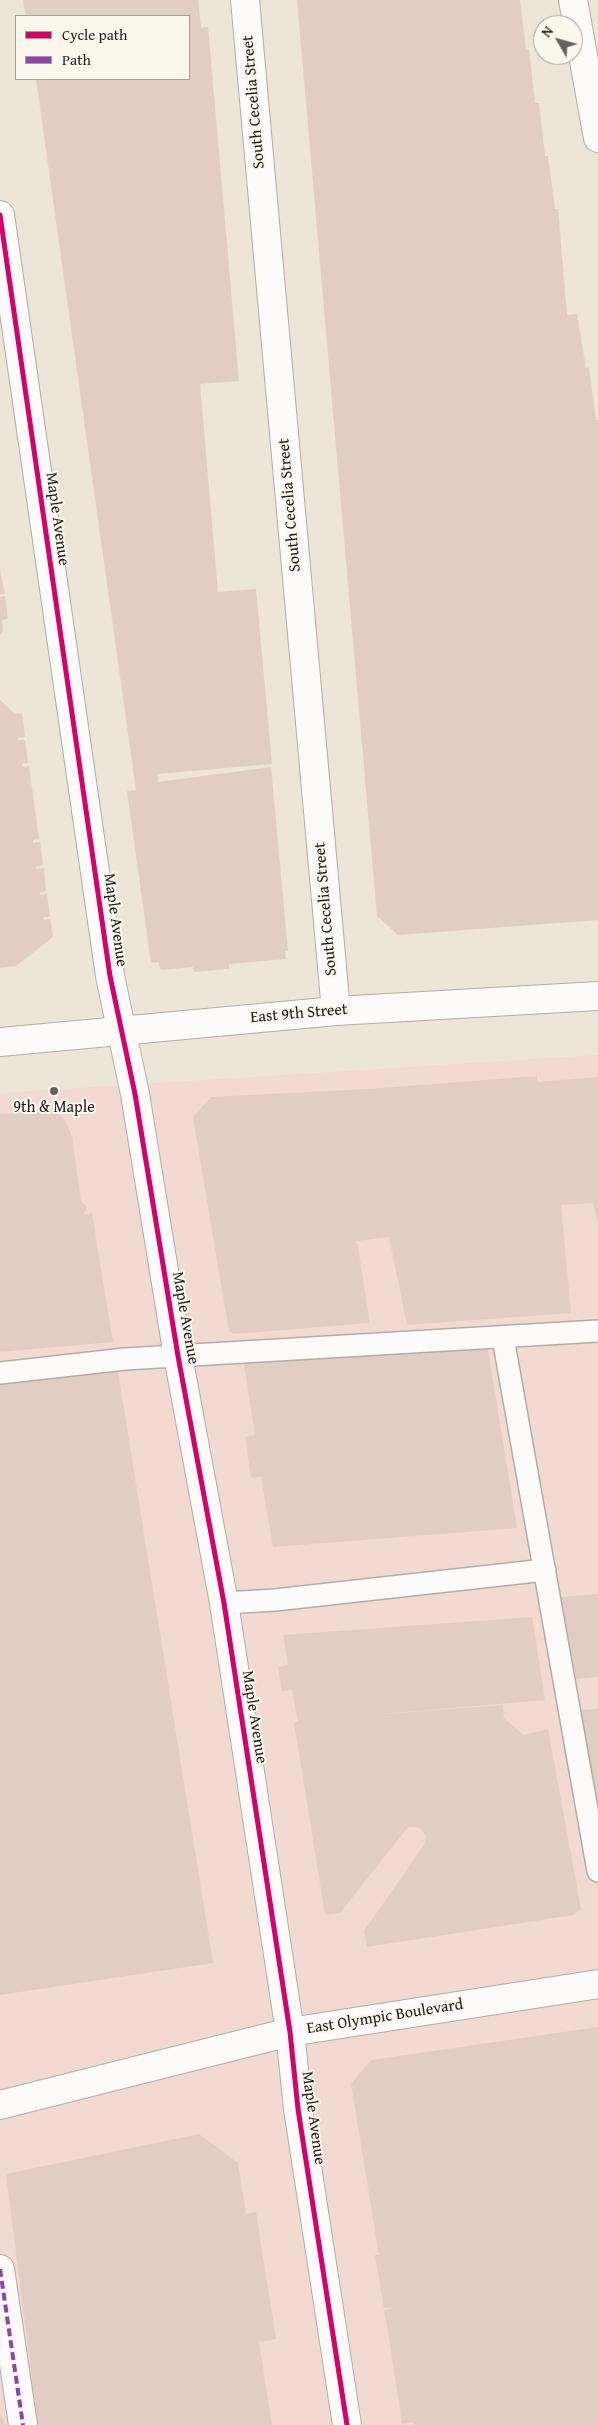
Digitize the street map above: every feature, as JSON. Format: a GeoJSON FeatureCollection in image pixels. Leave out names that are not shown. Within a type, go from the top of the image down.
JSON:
{"type":"FeatureCollection","features":[{"type":"Feature","properties":{"kind":"street","name":"South Cecelia Street"},"geometry":{"type":"LineString","coordinates":[[245,0],[336,1011]]}},
{"type":"Feature","properties":{"kind":"street"},"geometry":{"type":"LineString","coordinates":[[573,0],[598,138]]}},
{"type":"Feature","properties":{"kind":"street","name":"Maple Avenue"},"geometry":{"type":"LineString","coordinates":[[0,215],[109,966],[135,1094],[178,1356],[224,1603],[290,2032],[298,2109],[347,2425]]}},
{"type":"Feature","properties":{"kind":"street","name":"East 9th Street"},"geometry":{"type":"LineString","coordinates":[[0,1042],[336,1011],[598,996]]}},
{"type":"Feature","properties":{"kind":"street","name":"East Olympic Boulevard"},"geometry":{"type":"LineString","coordinates":[[0,2105],[290,2032],[598,1984]]}},
{"type":"Feature","properties":{"kind":"street"},"geometry":{"type":"LineString","coordinates":[[0,2269],[23,2425]]}},
{"type":"Feature","properties":{"kind":"lane"},"geometry":{"type":"LineString","coordinates":[[0,1373],[125,1359],[598,1331]]}},
{"type":"Feature","properties":{"kind":"lane"},"geometry":{"type":"LineString","coordinates":[[504,1338],[598,1871]]}},
{"type":"Feature","properties":{"kind":"lane"},"geometry":{"type":"LineString","coordinates":[[224,1603],[276,1600],[545,1570]]}},
{"type":"Feature","properties":{"kind":"shaded area"},"geometry":{"type":"Polygon","coordinates":[[[598,1055],[598,2425],[0,2425],[0,1093],[598,1055]]]}},
{"type":"Feature","properties":{"kind":"building"},"geometry":{"type":"Polygon","coordinates":[[[23,0],[198,0],[201,28],[208,27],[239,381],[200,384],[218,592],[256,589],[272,764],[157,774],[158,782],[271,767],[288,951],[285,951],[286,959],[229,964],[229,969],[194,972],[193,967],[161,970],[158,962],[151,963],[127,791],[136,790],[36,80],[190,80],[190,15],[26,15],[23,0]]]}},
{"type":"Feature","properties":{"kind":"building"},"geometry":{"type":"Polygon","coordinates":[[[297,0],[520,0],[526,50],[529,50],[535,103],[539,103],[545,156],[548,156],[555,209],[558,209],[567,315],[577,314],[586,368],[589,367],[596,420],[598,420],[598,920],[398,935],[377,916],[297,0]]]}},
{"type":"Feature","properties":{"kind":"building"},"geometry":{"type":"Polygon","coordinates":[[[0,569],[5,594],[0,594],[0,569]]]}},
{"type":"Feature","properties":{"kind":"building"},"geometry":{"type":"Polygon","coordinates":[[[5,596],[8,619],[2,620],[3,631],[0,635],[0,597],[5,596]]]}},
{"type":"Feature","properties":{"kind":"building"},"geometry":{"type":"Polygon","coordinates":[[[0,700],[15,714],[22,713],[25,737],[18,738],[18,740],[25,740],[28,763],[22,763],[22,767],[29,766],[39,839],[33,840],[33,843],[40,842],[43,865],[36,866],[36,869],[44,868],[46,891],[40,892],[40,895],[47,894],[50,917],[43,917],[44,920],[50,919],[53,937],[16,966],[0,968],[0,700]]]}},
{"type":"Feature","properties":{"kind":"building"},"geometry":{"type":"Polygon","coordinates":[[[537,1076],[537,1082],[598,1077],[598,1225],[593,1203],[561,1205],[571,1313],[407,1325],[389,1237],[357,1241],[370,1323],[234,1334],[229,1331],[193,1117],[211,1097],[368,1089],[537,1076]]]}},
{"type":"Feature","properties":{"kind":"building"},"geometry":{"type":"Polygon","coordinates":[[[52,1111],[63,1117],[72,1136],[81,1201],[87,1207],[83,1215],[92,1213],[113,1342],[0,1352],[0,1114],[52,1111]]]}},
{"type":"Feature","properties":{"kind":"building"},"geometry":{"type":"Polygon","coordinates":[[[487,1343],[517,1528],[273,1547],[261,1476],[251,1478],[245,1437],[255,1435],[244,1364],[487,1343]]]}},
{"type":"Feature","properties":{"kind":"building"},"geometry":{"type":"Polygon","coordinates":[[[118,1372],[213,1963],[0,1995],[0,1382],[118,1372]]]}},
{"type":"Feature","properties":{"kind":"building"},"geometry":{"type":"Polygon","coordinates":[[[598,1594],[598,1677],[576,1679],[561,1597],[598,1594]]]}},
{"type":"Feature","properties":{"kind":"building"},"geometry":{"type":"Polygon","coordinates":[[[532,1617],[545,1700],[371,1715],[503,1705],[504,1718],[523,1735],[548,1729],[581,1909],[573,1915],[367,1947],[364,1931],[424,1845],[426,1837],[418,1827],[408,1827],[340,1913],[325,1915],[294,1722],[298,1721],[292,1690],[282,1691],[278,1667],[288,1665],[283,1635],[532,1617]]]}},
{"type":"Feature","properties":{"kind":"building"},"geometry":{"type":"Polygon","coordinates":[[[598,1709],[598,1864],[580,1710],[598,1709]]]}},
{"type":"Feature","properties":{"kind":"building"},"geometry":{"type":"Polygon","coordinates":[[[598,2027],[598,2425],[414,2425],[414,2422],[402,2424],[384,2310],[395,2308],[384,2308],[375,2255],[379,2255],[351,2084],[371,2060],[598,2027]]]}},
{"type":"Feature","properties":{"kind":"building"},"geometry":{"type":"Polygon","coordinates":[[[199,2134],[238,2163],[246,2214],[256,2212],[276,2339],[259,2342],[272,2425],[35,2425],[28,2379],[32,2378],[6,2174],[199,2134]]]}},
{"type":"Feature","properties":{"kind":"building"},"geometry":{"type":"Polygon","coordinates":[[[0,2418],[4,2419],[4,2425],[0,2425],[0,2418]]]}},
{"type":"Feature","properties":{"kind":"marked path"},"geometry":{"type":"LineString","coordinates":[[0,2269],[23,2425]]}},
{"type":"Feature","properties":{"kind":"cycle path"},"geometry":{"type":"LineString","coordinates":[[0,215],[110,976],[135,1094],[178,1356],[224,1603],[290,2032],[298,2109],[347,2425]]}},
{"type":"Feature","properties":{"kind":"place","name":"9th & Maple"},"geometry":{"type":"Point","coordinates":[54,1091]}}]}
